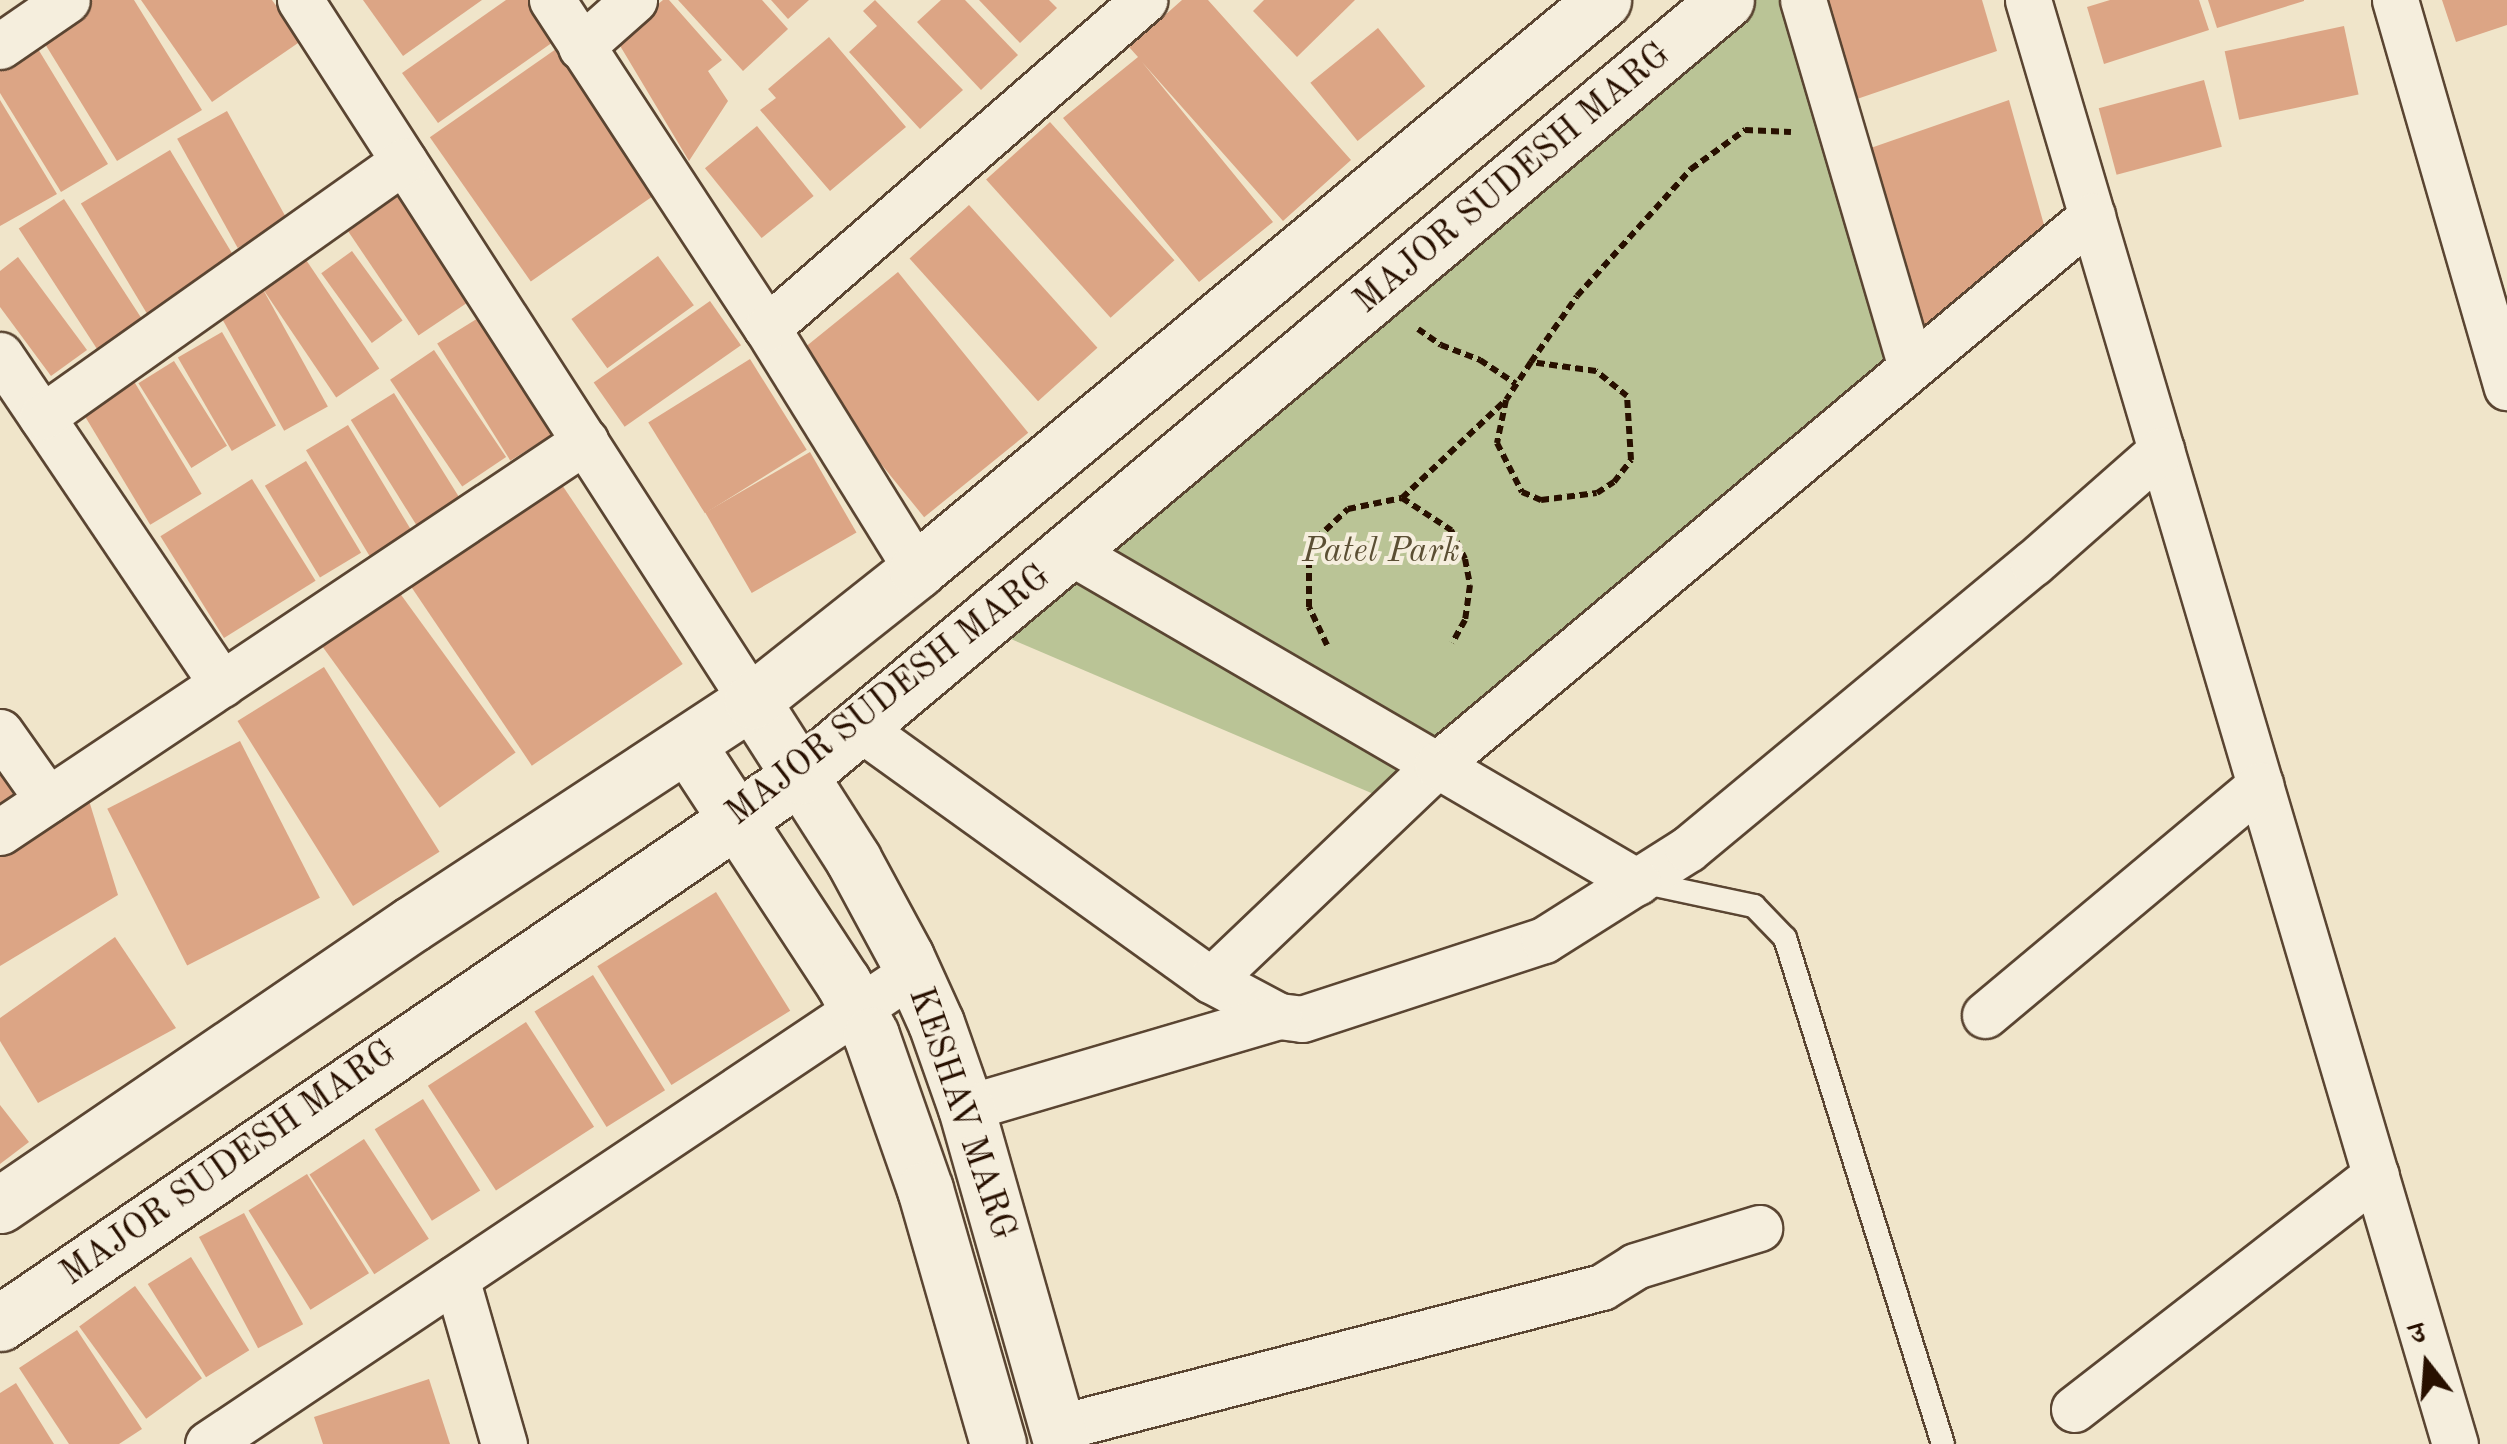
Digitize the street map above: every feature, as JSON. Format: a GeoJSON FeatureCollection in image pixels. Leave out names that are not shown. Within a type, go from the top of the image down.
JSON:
{"type":"FeatureCollection","features":[{"type":"Feature","properties":{"kind":"street"},"geometry":{"type":"LineString","coordinates":[[0,46],[67,0]]}},
{"type":"Feature","properties":{"kind":"street"},"geometry":{"type":"LineString","coordinates":[[300,0],[752,701]]}},
{"type":"Feature","properties":{"kind":"street"},"geometry":{"type":"LineString","coordinates":[[552,0],[918,570]]}},
{"type":"Feature","properties":{"kind":"street"},"geometry":{"type":"LineString","coordinates":[[581,47],[634,0]]}},
{"type":"Feature","properties":{"kind":"street"},"geometry":{"type":"LineString","coordinates":[[766,328],[1144,0]]}},
{"type":"Feature","properties":{"kind":"street"},"geometry":{"type":"LineString","coordinates":[[0,1205],[412,924],[752,701],[918,570],[1603,0]]}},
{"type":"Feature","properties":{"kind":"street","name":"MAJOR SUDESH MARG"},"geometry":{"type":"LineString","coordinates":[[0,1322],[800,776],[1726,0]]}},
{"type":"Feature","properties":{"kind":"street"},"geometry":{"type":"LineString","coordinates":[[1804,0],[1911,366]]}},
{"type":"Feature","properties":{"kind":"street"},"geometry":{"type":"LineString","coordinates":[[2028,0],[2455,1444]]}},
{"type":"Feature","properties":{"kind":"street"},"geometry":{"type":"LineString","coordinates":[[2395,0],[2495,296],[2507,387]]}},
{"type":"Feature","properties":{"kind":"street"},"geometry":{"type":"LineString","coordinates":[[42,417],[404,161]]}},
{"type":"Feature","properties":{"kind":"street"},"geometry":{"type":"LineString","coordinates":[[1210,980],[1437,765],[2092,216]]}},
{"type":"Feature","properties":{"kind":"street"},"geometry":{"type":"LineString","coordinates":[[0,355],[222,684]]}},
{"type":"Feature","properties":{"kind":"street"},"geometry":{"type":"LineString","coordinates":[[0,832],[584,441]]}},
{"type":"Feature","properties":{"kind":"street"},"geometry":{"type":"LineString","coordinates":[[860,728],[1210,980],[1279,1016],[1302,1019],[1500,958],[1544,940],[1637,882],[1718,824],[2033,562],[2161,450]]}},
{"type":"Feature","properties":{"kind":"street"},"geometry":{"type":"LineString","coordinates":[[1070,552],[1637,882]]}},
{"type":"Feature","properties":{"kind":"street","name":"KESHAV MARG"},"geometry":{"type":"LineString","coordinates":[[752,701],[852,859],[914,972],[966,1108],[1060,1436]]}},
{"type":"Feature","properties":{"kind":"street"},"geometry":{"type":"LineString","coordinates":[[0,732],[48,800]]}},
{"type":"Feature","properties":{"kind":"street","name":"KESHAV MARG"},"geometry":{"type":"LineString","coordinates":[[686,744],[738,818],[858,1010],[888,1074],[926,1189],[998,1444]]}},
{"type":"Feature","properties":{"kind":"street"},"geometry":{"type":"LineString","coordinates":[[1985,1015],[2260,785]]}},
{"type":"Feature","properties":{"kind":"street"},"geometry":{"type":"LineString","coordinates":[[208,1444],[914,972]]}},
{"type":"Feature","properties":{"kind":"street"},"geometry":{"type":"LineString","coordinates":[[966,1108],[1279,1016]]}},
{"type":"Feature","properties":{"kind":"street"},"geometry":{"type":"LineString","coordinates":[[2074,1409],[2376,1175]]}},
{"type":"Feature","properties":{"kind":"street"},"geometry":{"type":"LineString","coordinates":[[1060,1436],[1602,1287],[1636,1266],[1759,1228]]}},
{"type":"Feature","properties":{"kind":"street"},"geometry":{"type":"LineString","coordinates":[[456,1278],[504,1444]]}},
{"type":"Feature","properties":{"kind":"lane"},"geometry":{"type":"LineString","coordinates":[[1637,882],[1754,906],[1785,938],[1943,1444]]}},
{"type":"Feature","properties":{"kind":"path"},"geometry":{"type":"LineString","coordinates":[[1340,652],[1326,645],[1309,606],[1309,564],[1316,539],[1348,509],[1402,498],[1506,400],[1576,296],[1691,169],[1745,130],[1843,134]]}},
{"type":"Feature","properties":{"kind":"path"},"geometry":{"type":"LineString","coordinates":[[1386,287],[1428,336],[1480,360],[1516,384]]}},
{"type":"Feature","properties":{"kind":"path"},"geometry":{"type":"LineString","coordinates":[[1506,400],[1497,443],[1522,492],[1541,500],[1597,493],[1614,482],[1630,460],[1626,396],[1596,370],[1531,362]]}},
{"type":"Feature","properties":{"kind":"path"},"geometry":{"type":"LineString","coordinates":[[1402,498],[1452,530],[1465,559],[1470,585],[1465,620],[1452,643]]}},
{"type":"Feature","properties":{"kind":"green space","name":"Patel Park"},"geometry":{"type":"Polygon","coordinates":[[[1726,0],[1803,0],[1911,366],[1397,804],[978,625],[1726,0]]]}},
{"type":"Feature","properties":{"kind":"building"},"geometry":{"type":"Polygon","coordinates":[[[76,0],[134,0],[202,110],[117,161],[34,26],[76,0]]]}},
{"type":"Feature","properties":{"kind":"building"},"geometry":{"type":"Polygon","coordinates":[[[141,0],[272,0],[301,41],[212,102],[141,0]]]}},
{"type":"Feature","properties":{"kind":"building"},"geometry":{"type":"Polygon","coordinates":[[[363,0],[482,0],[403,56],[363,0]]]}},
{"type":"Feature","properties":{"kind":"building"},"geometry":{"type":"Polygon","coordinates":[[[506,0],[538,0],[563,35],[438,123],[402,73],[506,0]]]}},
{"type":"Feature","properties":{"kind":"building"},"geometry":{"type":"Polygon","coordinates":[[[663,0],[669,0],[722,60],[708,71],[728,101],[689,161],[616,39],[663,0]]]}},
{"type":"Feature","properties":{"kind":"building"},"geometry":{"type":"Polygon","coordinates":[[[678,0],[762,0],[788,29],[743,71],[678,0]]]}},
{"type":"Feature","properties":{"kind":"building"},"geometry":{"type":"Polygon","coordinates":[[[771,0],[809,0],[788,19],[771,0]]]}},
{"type":"Feature","properties":{"kind":"building"},"geometry":{"type":"Polygon","coordinates":[[[875,0],[963,90],[920,129],[849,52],[877,26],[863,11],[875,0]]]}},
{"type":"Feature","properties":{"kind":"building"},"geometry":{"type":"Polygon","coordinates":[[[941,0],[965,0],[1018,55],[981,90],[917,22],[941,0]]]}},
{"type":"Feature","properties":{"kind":"building"},"geometry":{"type":"Polygon","coordinates":[[[979,0],[1049,0],[1057,8],[1020,43],[979,0]]]}},
{"type":"Feature","properties":{"kind":"building"},"geometry":{"type":"Polygon","coordinates":[[[1182,0],[1208,0],[1351,160],[1283,221],[1142,62],[1273,222],[1199,282],[1063,118],[1138,57],[1129,47],[1182,0]]]}},
{"type":"Feature","properties":{"kind":"building"},"geometry":{"type":"Polygon","coordinates":[[[1264,0],[1355,0],[1297,57],[1253,11],[1264,0]]]}},
{"type":"Feature","properties":{"kind":"building"},"geometry":{"type":"Polygon","coordinates":[[[1824,0],[1982,0],[1997,51],[1857,99],[1824,0]]]}},
{"type":"Feature","properties":{"kind":"building"},"geometry":{"type":"Polygon","coordinates":[[[2110,0],[2199,0],[2209,30],[2104,64],[2087,7],[2110,0]]]}},
{"type":"Feature","properties":{"kind":"building"},"geometry":{"type":"Polygon","coordinates":[[[2208,0],[2304,0],[2304,1],[2217,28],[2208,0]]]}},
{"type":"Feature","properties":{"kind":"building"},"geometry":{"type":"Polygon","coordinates":[[[2442,0],[2507,0],[2507,25],[2456,42],[2442,0]]]}},
{"type":"Feature","properties":{"kind":"building"},"geometry":{"type":"Polygon","coordinates":[[[2344,26],[2359,94],[2239,120],[2225,51],[2344,26]]]}},
{"type":"Feature","properties":{"kind":"building"},"geometry":{"type":"Polygon","coordinates":[[[1378,28],[1425,86],[1358,141],[1310,83],[1378,28]]]}},
{"type":"Feature","properties":{"kind":"building"},"geometry":{"type":"Polygon","coordinates":[[[829,37],[906,127],[830,191],[760,110],[776,98],[768,89],[829,37]]]}},
{"type":"Feature","properties":{"kind":"building"},"geometry":{"type":"Polygon","coordinates":[[[35,44],[108,164],[61,192],[0,93],[0,66],[35,44]]]}},
{"type":"Feature","properties":{"kind":"building"},"geometry":{"type":"Polygon","coordinates":[[[556,49],[657,193],[531,282],[430,137],[556,49]]]}},
{"type":"Feature","properties":{"kind":"building"},"geometry":{"type":"Polygon","coordinates":[[[2204,80],[2222,147],[2117,175],[2099,108],[2204,80]]]}},
{"type":"Feature","properties":{"kind":"building"},"geometry":{"type":"Polygon","coordinates":[[[0,100],[57,194],[0,226],[0,100]]]}},
{"type":"Feature","properties":{"kind":"building"},"geometry":{"type":"Polygon","coordinates":[[[2009,100],[2046,232],[1924,333],[1862,151],[2009,100]]]}},
{"type":"Feature","properties":{"kind":"building"},"geometry":{"type":"Polygon","coordinates":[[[227,111],[288,220],[238,248],[177,139],[227,111]]]}},
{"type":"Feature","properties":{"kind":"building"},"geometry":{"type":"Polygon","coordinates":[[[1050,122],[1174,260],[1111,318],[986,180],[1050,122]]]}},
{"type":"Feature","properties":{"kind":"building"},"geometry":{"type":"Polygon","coordinates":[[[757,126],[814,196],[762,238],[705,168],[757,126]]]}},
{"type":"Feature","properties":{"kind":"building"},"geometry":{"type":"Polygon","coordinates":[[[170,150],[242,269],[152,323],[81,204],[170,150]]]}},
{"type":"Feature","properties":{"kind":"building"},"geometry":{"type":"Polygon","coordinates":[[[396,177],[477,296],[418,336],[338,216],[396,177]]]}},
{"type":"Feature","properties":{"kind":"building"},"geometry":{"type":"Polygon","coordinates":[[[64,199],[149,330],[104,359],[19,228],[64,199]]]}},
{"type":"Feature","properties":{"kind":"building"},"geometry":{"type":"Polygon","coordinates":[[[969,205],[1097,348],[1038,401],[910,259],[969,205]]]}},
{"type":"Feature","properties":{"kind":"building"},"geometry":{"type":"Polygon","coordinates":[[[296,245],[379,369],[336,398],[253,274],[296,245]]]}},
{"type":"Feature","properties":{"kind":"building"},"geometry":{"type":"Polygon","coordinates":[[[352,251],[403,321],[372,343],[321,273],[352,251]]]}},
{"type":"Feature","properties":{"kind":"building"},"geometry":{"type":"Polygon","coordinates":[[[658,256],[694,305],[607,368],[571,319],[658,256]]]}},
{"type":"Feature","properties":{"kind":"building"},"geometry":{"type":"Polygon","coordinates":[[[18,257],[87,350],[51,376],[0,307],[0,271],[18,257]]]}},
{"type":"Feature","properties":{"kind":"building"},"geometry":{"type":"Polygon","coordinates":[[[898,272],[1028,433],[924,517],[794,356],[898,272]]]}},
{"type":"Feature","properties":{"kind":"building"},"geometry":{"type":"Polygon","coordinates":[[[260,284],[328,406],[284,431],[216,308],[260,284]]]}},
{"type":"Feature","properties":{"kind":"building"},"geometry":{"type":"Polygon","coordinates":[[[710,301],[741,345],[625,427],[594,382],[710,301]]]}},
{"type":"Feature","properties":{"kind":"building"},"geometry":{"type":"Polygon","coordinates":[[[483,315],[556,432],[510,461],[437,344],[483,315]]]}},
{"type":"Feature","properties":{"kind":"building"},"geometry":{"type":"Polygon","coordinates":[[[222,332],[276,426],[232,451],[178,358],[222,332]]]}},
{"type":"Feature","properties":{"kind":"building"},"geometry":{"type":"Polygon","coordinates":[[[434,350],[506,457],[462,487],[390,380],[434,350]]]}},
{"type":"Feature","properties":{"kind":"building"},"geometry":{"type":"Polygon","coordinates":[[[750,359],[807,450],[705,513],[648,423],[750,359]]]}},
{"type":"Feature","properties":{"kind":"building"},"geometry":{"type":"Polygon","coordinates":[[[174,361],[227,446],[191,468],[138,383],[174,361]]]}},
{"type":"Feature","properties":{"kind":"building"},"geometry":{"type":"Polygon","coordinates":[[[129,373],[202,494],[150,525],[78,404],[129,373]]]}},
{"type":"Feature","properties":{"kind":"building"},"geometry":{"type":"Polygon","coordinates":[[[394,393],[463,503],[420,530],[351,420],[394,393]]]}},
{"type":"Feature","properties":{"kind":"building"},"geometry":{"type":"Polygon","coordinates":[[[348,425],[414,536],[372,561],[306,450],[348,425]]]}},
{"type":"Feature","properties":{"kind":"building"},"geometry":{"type":"Polygon","coordinates":[[[810,452],[856,533],[752,593],[705,512],[810,452]]]}},
{"type":"Feature","properties":{"kind":"building"},"geometry":{"type":"Polygon","coordinates":[[[306,461],[361,553],[320,577],[265,486],[306,461]]]}},
{"type":"Feature","properties":{"kind":"building"},"geometry":{"type":"Polygon","coordinates":[[[252,479],[316,581],[224,638],[160,536],[252,479]]]}},
{"type":"Feature","properties":{"kind":"building"},"geometry":{"type":"Polygon","coordinates":[[[558,479],[683,664],[532,766],[407,581],[558,479]]]}},
{"type":"Feature","properties":{"kind":"building"},"geometry":{"type":"Polygon","coordinates":[[[391,581],[516,753],[440,808],[315,636],[391,581]]]}},
{"type":"Feature","properties":{"kind":"building"},"geometry":{"type":"Polygon","coordinates":[[[324,667],[440,852],[353,906],[237,721],[324,667]]]}},
{"type":"Feature","properties":{"kind":"building"},"geometry":{"type":"Polygon","coordinates":[[[240,741],[320,898],[187,965],[107,809],[240,741]]]}},
{"type":"Feature","properties":{"kind":"building"},"geometry":{"type":"Polygon","coordinates":[[[0,745],[30,788],[0,808],[0,745]]]}},
{"type":"Feature","properties":{"kind":"building"},"geometry":{"type":"Polygon","coordinates":[[[83,781],[118,895],[0,966],[0,837],[83,781]]]}},
{"type":"Feature","properties":{"kind":"building"},"geometry":{"type":"Polygon","coordinates":[[[716,892],[790,1011],[671,1085],[597,966],[716,892]]]}},
{"type":"Feature","properties":{"kind":"building"},"geometry":{"type":"Polygon","coordinates":[[[115,937],[176,1028],[38,1103],[0,1041],[0,1018],[115,937]]]}},
{"type":"Feature","properties":{"kind":"building"},"geometry":{"type":"Polygon","coordinates":[[[593,975],[665,1090],[607,1127],[534,1012],[593,975]]]}},
{"type":"Feature","properties":{"kind":"building"},"geometry":{"type":"Polygon","coordinates":[[[526,1022],[594,1127],[496,1191],[428,1086],[526,1022]]]}},
{"type":"Feature","properties":{"kind":"building"},"geometry":{"type":"Polygon","coordinates":[[[423,1099],[480,1191],[432,1221],[375,1129],[423,1099]]]}},
{"type":"Feature","properties":{"kind":"building"},"geometry":{"type":"Polygon","coordinates":[[[0,1105],[29,1142],[0,1164],[0,1105]]]}},
{"type":"Feature","properties":{"kind":"building"},"geometry":{"type":"Polygon","coordinates":[[[364,1139],[429,1239],[374,1274],[309,1174],[364,1139]]]}},
{"type":"Feature","properties":{"kind":"building"},"geometry":{"type":"Polygon","coordinates":[[[307,1174],[369,1273],[310,1310],[248,1211],[307,1174]]]}},
{"type":"Feature","properties":{"kind":"building"},"geometry":{"type":"Polygon","coordinates":[[[244,1213],[303,1324],[258,1348],[199,1237],[244,1213]]]}},
{"type":"Feature","properties":{"kind":"building"},"geometry":{"type":"Polygon","coordinates":[[[191,1257],[249,1350],[206,1377],[148,1284],[191,1257]]]}},
{"type":"Feature","properties":{"kind":"building"},"geometry":{"type":"Polygon","coordinates":[[[135,1286],[202,1378],[146,1419],[79,1327],[135,1286]]]}},
{"type":"Feature","properties":{"kind":"building"},"geometry":{"type":"Polygon","coordinates":[[[77,1330],[142,1429],[119,1444],[69,1444],[19,1368],[77,1330]]]}},
{"type":"Feature","properties":{"kind":"building"},"geometry":{"type":"Polygon","coordinates":[[[429,1379],[450,1444],[323,1444],[314,1417],[429,1379]]]}},
{"type":"Feature","properties":{"kind":"building"},"geometry":{"type":"Polygon","coordinates":[[[16,1383],[54,1444],[0,1444],[0,1393],[16,1383]]]}}]}
